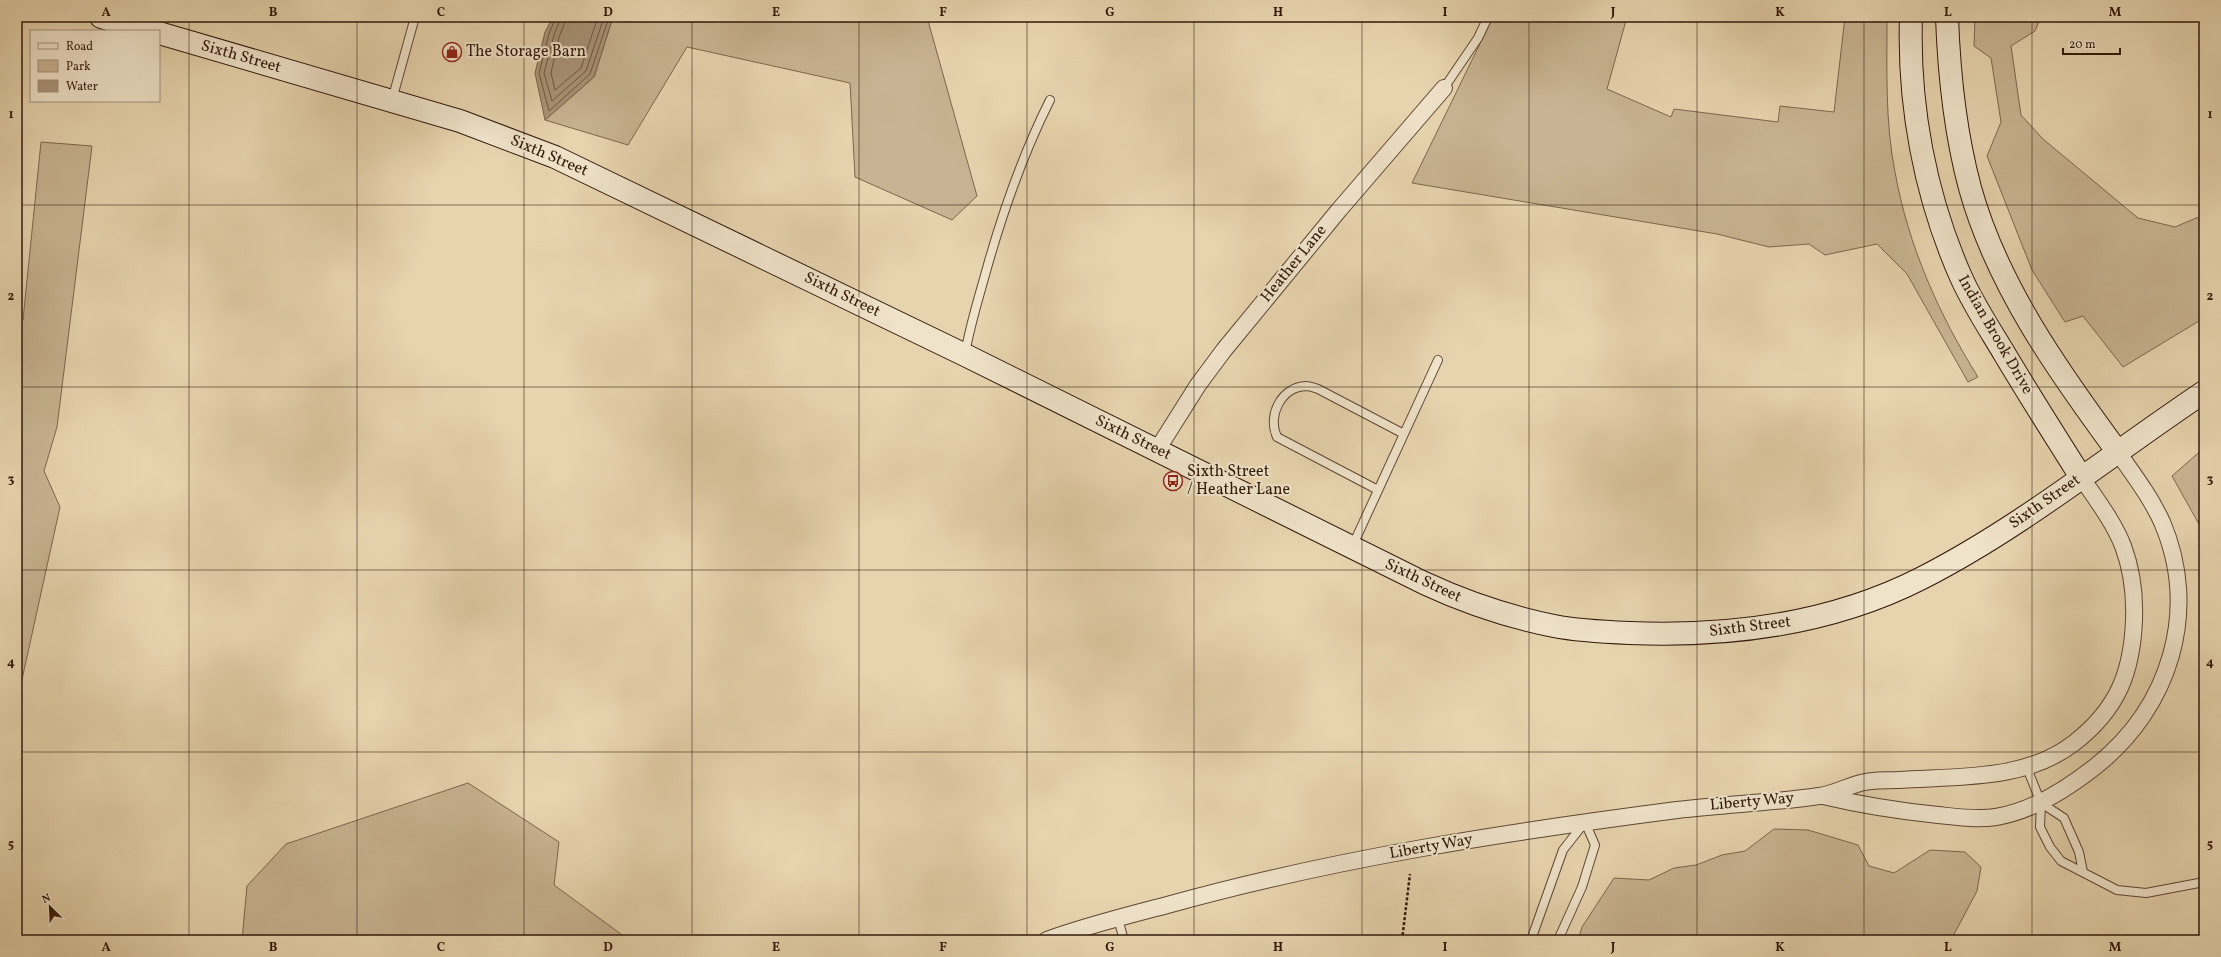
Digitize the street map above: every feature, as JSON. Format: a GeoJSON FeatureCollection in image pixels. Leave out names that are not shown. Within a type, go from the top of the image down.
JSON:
{"type":"FeatureCollection","features":[{"type":"Feature","properties":{"kind":"main road"},"geometry":{"type":"LineString","coordinates":[[101,17],[146,30]]}},
{"type":"Feature","properties":{"kind":"main road","name":"Indian Brook Drive"},"geometry":{"type":"LineString","coordinates":[[1911,17],[1914,101],[1926,170],[1946,241],[1978,311],[2081,477]]}},
{"type":"Feature","properties":{"kind":"main road"},"geometry":{"type":"LineString","coordinates":[[1947,17],[1951,87],[1962,154],[1971,188],[1991,245],[2008,284],[2046,348],[2082,404],[2117,452]]}},
{"type":"Feature","properties":{"kind":"main road","name":"Sixth Street"},"geometry":{"type":"LineString","coordinates":[[160,33],[460,121],[555,157],[965,355],[1352,548],[1461,600],[1554,626],[1600,632],[1662,634],[1744,630],[1773,626],[1837,611],[1898,589],[1966,554],[2204,392]]}},
{"type":"Feature","properties":{"kind":"street","name":"Heather Lane"},"geometry":{"type":"LineString","coordinates":[[1157,450],[1198,385],[1224,350],[1339,210],[1444,88]]}},
{"type":"Feature","properties":{"kind":"street","name":"Liberty Way"},"geometry":{"type":"LineString","coordinates":[[1823,796],[1894,810],[1971,819],[1997,817],[2041,803],[2088,773],[2125,740],[2153,701],[2172,658],[2178,611],[2177,587],[2169,543],[2153,505],[2117,452]]}},
{"type":"Feature","properties":{"kind":"street","name":"Liberty Way"},"geometry":{"type":"LineString","coordinates":[[1047,940],[1118,919],[1263,880],[1322,867],[1585,822],[1682,809],[1823,796],[1865,782],[1991,774],[2027,768],[2047,760],[2076,742],[2100,718],[2117,695],[2127,675],[2133,646],[2135,602],[2128,563],[2115,530],[2081,477]]}},
{"type":"Feature","properties":{"kind":"lane"},"geometry":{"type":"LineString","coordinates":[[392,101],[415,17]]}},
{"type":"Feature","properties":{"kind":"lane"},"geometry":{"type":"LineString","coordinates":[[1444,88],[1478,38],[1488,17]]}},
{"type":"Feature","properties":{"kind":"lane"},"geometry":{"type":"LineString","coordinates":[[965,355],[973,317],[995,240],[1032,135],[1050,100]]}},
{"type":"Feature","properties":{"kind":"lane"},"geometry":{"type":"LineString","coordinates":[[1352,548],[1438,360]]}},
{"type":"Feature","properties":{"kind":"lane"},"geometry":{"type":"LineString","coordinates":[[1378,490],[1277,437],[1272,427],[1274,412],[1284,396],[1306,386],[1318,389],[1404,434]]}},
{"type":"Feature","properties":{"kind":"lane"},"geometry":{"type":"LineString","coordinates":[[2027,768],[2041,803],[2040,827],[2050,847],[2061,861],[2117,890],[2146,893],[2204,882]]}},
{"type":"Feature","properties":{"kind":"lane"},"geometry":{"type":"LineString","coordinates":[[2041,803],[2064,818],[2079,852],[2083,872]]}},
{"type":"Feature","properties":{"kind":"lane"},"geometry":{"type":"LineString","coordinates":[[1531,940],[1563,850],[1585,822],[1595,844],[1582,887],[1558,940]]}},
{"type":"Feature","properties":{"kind":"lane"},"geometry":{"type":"LineString","coordinates":[[1118,919],[1124,940]]}},
{"type":"Feature","properties":{"kind":"path"},"geometry":{"type":"LineString","coordinates":[[1402,940],[1410,874]]}},
{"type":"Feature","properties":{"kind":"green space"},"geometry":{"type":"Polygon","coordinates":[[[613,17],[927,17],[977,196],[952,220],[855,177],[850,83],[687,47],[628,145],[545,120],[594,77],[613,17]]]}},
{"type":"Feature","properties":{"kind":"green space"},"geometry":{"type":"Polygon","coordinates":[[[1493,17],[1627,17],[1607,89],[1671,117],[1674,109],[1778,122],[1780,106],[1834,112],[1845,17],[1887,17],[1888,114],[1892,153],[1901,199],[1908,226],[1927,279],[1950,329],[1978,377],[1968,382],[1907,274],[1877,244],[1825,255],[1809,244],[1769,247],[1717,234],[1412,183],[1493,17]]]}},
{"type":"Feature","properties":{"kind":"green space"},"geometry":{"type":"Polygon","coordinates":[[[1975,17],[2041,17],[2035,31],[2011,46],[2021,115],[2043,139],[2138,218],[2175,227],[2201,216],[2204,212],[2204,318],[2123,367],[2083,316],[2065,322],[2032,270],[1987,156],[2001,122],[1991,58],[1974,46],[1975,17]]]}},
{"type":"Feature","properties":{"kind":"green space"},"geometry":{"type":"Polygon","coordinates":[[[41,142],[92,146],[57,427],[44,471],[60,507],[17,702],[17,326],[23,320],[41,142]]]}},
{"type":"Feature","properties":{"kind":"green space"},"geometry":{"type":"Polygon","coordinates":[[[2204,448],[2204,519],[2200,526],[2172,476],[2204,448]]]}},
{"type":"Feature","properties":{"kind":"green space"},"geometry":{"type":"Polygon","coordinates":[[[468,783],[559,842],[554,885],[629,940],[242,940],[247,886],[286,844],[468,783]]]}},
{"type":"Feature","properties":{"kind":"green space"},"geometry":{"type":"Polygon","coordinates":[[[1774,829],[1808,830],[1858,845],[1869,866],[1894,873],[1930,850],[1965,852],[1981,867],[1977,891],[1951,940],[1578,940],[1582,927],[1614,878],[1649,880],[1674,868],[1696,865],[1722,855],[1745,851],[1774,829]]]}},
{"type":"Feature","properties":{"kind":"water"},"geometry":{"type":"Polygon","coordinates":[[[553,17],[613,17],[594,77],[545,120],[535,73],[545,32],[553,17]]]}},
{"type":"Feature","properties":{"kind":"place","name":"The Storage Barn"},"geometry":{"type":"Point","coordinates":[452,52]}},
{"type":"Feature","properties":{"kind":"place","name":"Sixth Street / Heather Lane"},"geometry":{"type":"Point","coordinates":[1173,481]}}]}
